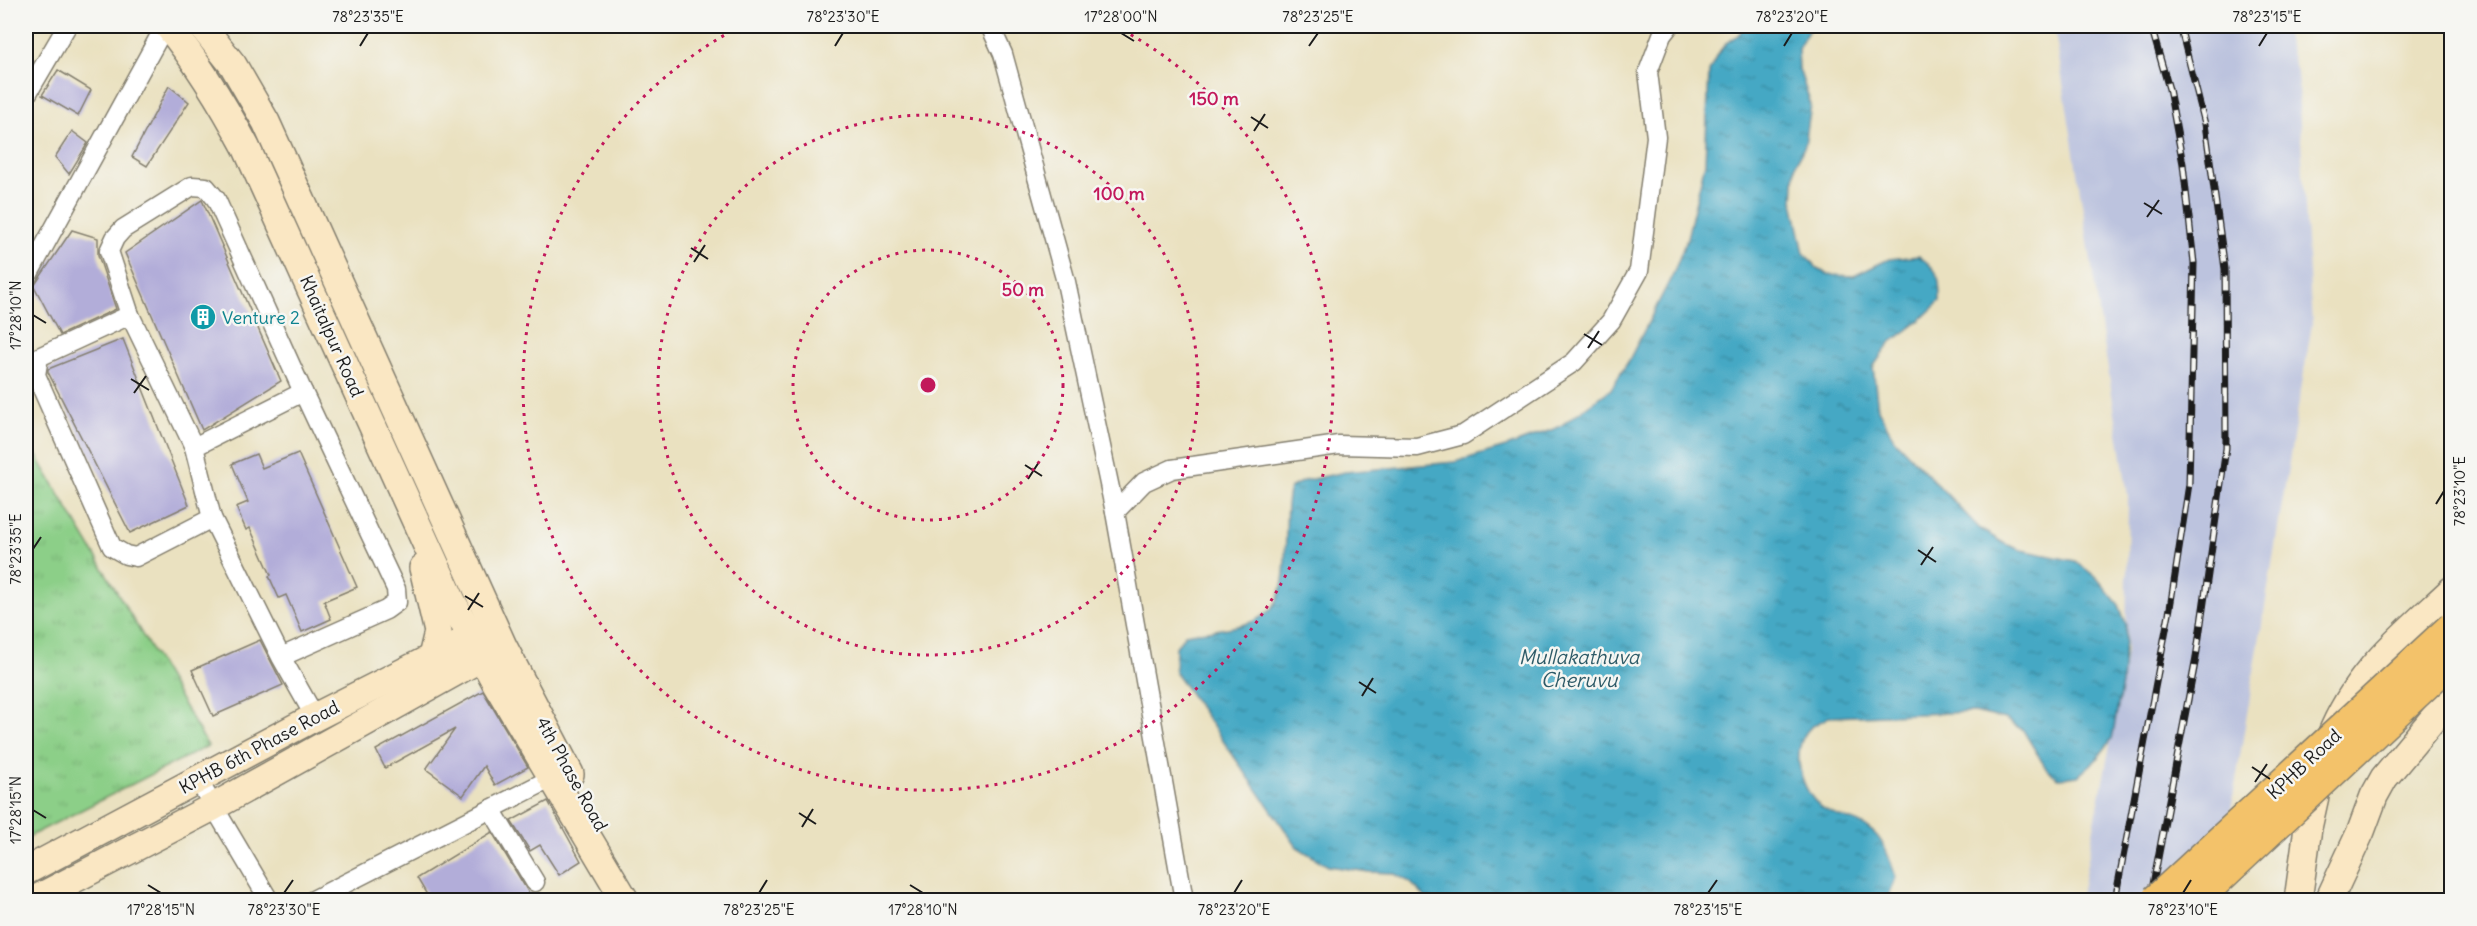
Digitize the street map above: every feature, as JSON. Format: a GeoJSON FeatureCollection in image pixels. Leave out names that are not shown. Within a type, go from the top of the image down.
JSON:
{"type":"FeatureCollection","features":[{"type":"Feature","properties":{"kind":"main road","name":"KPHB Road"},"geometry":{"type":"LineString","coordinates":[[2156,900],[2438,621]]}},
{"type":"Feature","properties":{"kind":"main road","name":"KPHB Road"},"geometry":{"type":"LineString","coordinates":[[2196,900],[2451,660]]}},
{"type":"Feature","properties":{"kind":"street"},"geometry":{"type":"LineString","coordinates":[[26,96],[67,26]]}},
{"type":"Feature","properties":{"kind":"street"},"geometry":{"type":"LineString","coordinates":[[26,279],[166,26]]}},
{"type":"Feature","properties":{"kind":"street","name":"Khaitalpur Road"},"geometry":{"type":"LineString","coordinates":[[166,26],[189,51],[218,94],[246,147],[419,528],[487,641]]}},
{"type":"Feature","properties":{"kind":"street","name":"Khaitalpur Road"},"geometry":{"type":"LineString","coordinates":[[202,26],[233,64],[267,122],[487,641]]}},
{"type":"Feature","properties":{"kind":"street"},"geometry":{"type":"LineString","coordinates":[[990,26],[1003,54],[1066,282],[1115,512],[1184,900]]}},
{"type":"Feature","properties":{"kind":"street"},"geometry":{"type":"LineString","coordinates":[[1115,512],[1144,482],[1172,469],[1339,445],[1417,447],[1463,435],[1574,362],[1611,321],[1639,271],[1656,138],[1648,72],[1662,35],[1669,26]]}},
{"type":"Feature","properties":{"kind":"street"},"geometry":{"type":"LineString","coordinates":[[281,657],[386,610],[397,602],[396,590],[216,199],[206,187],[192,186],[123,229],[115,238],[109,251],[130,315],[194,447],[212,518],[281,657],[315,717]]}},
{"type":"Feature","properties":{"kind":"street"},"geometry":{"type":"LineString","coordinates":[[130,315],[39,357],[36,375],[112,547],[126,555],[136,557],[212,518]]}},
{"type":"Feature","properties":{"kind":"street"},"geometry":{"type":"LineString","coordinates":[[194,447],[303,392]]}},
{"type":"Feature","properties":{"kind":"street"},"geometry":{"type":"LineString","coordinates":[[419,528],[420,558],[438,632],[432,657]]}},
{"type":"Feature","properties":{"kind":"street"},"geometry":{"type":"LineString","coordinates":[[2429,721],[2438,621],[2451,590]]}},
{"type":"Feature","properties":{"kind":"street"},"geometry":{"type":"LineString","coordinates":[[2298,900],[2308,828],[2324,754],[2338,717],[2378,660],[2438,621]]}},
{"type":"Feature","properties":{"kind":"street","name":"KPHB 6th Phase Road"},"geometry":{"type":"LineString","coordinates":[[26,871],[432,657],[487,641]]}},
{"type":"Feature","properties":{"kind":"street","name":"KPHB 6th Phase Road"},"geometry":{"type":"LineString","coordinates":[[36,900],[64,894],[213,807],[487,641]]}},
{"type":"Feature","properties":{"kind":"street","name":"4th Phase Road"},"geometry":{"type":"LineString","coordinates":[[487,641],[552,778],[625,900]]}},
{"type":"Feature","properties":{"kind":"street","name":"4th Phase Road"},"geometry":{"type":"LineString","coordinates":[[487,641],[645,900]]}},
{"type":"Feature","properties":{"kind":"street"},"geometry":{"type":"LineString","coordinates":[[2378,660],[2384,778]]}},
{"type":"Feature","properties":{"kind":"street"},"geometry":{"type":"LineString","coordinates":[[2330,900],[2374,796],[2384,778],[2451,696]]}},
{"type":"Feature","properties":{"kind":"street"},"geometry":{"type":"LineString","coordinates":[[313,900],[552,778]]}},
{"type":"Feature","properties":{"kind":"street"},"geometry":{"type":"LineString","coordinates":[[198,780],[269,900]]}},
{"type":"Feature","properties":{"kind":"street"},"geometry":{"type":"LineString","coordinates":[[491,809],[535,882]]}},
{"type":"Feature","properties":{"kind":"shaded area"},"geometry":{"type":"Polygon","coordinates":[[[2054,26],[2283,26],[2297,72],[2312,324],[2216,900],[2080,900],[2122,683],[2126,651],[2128,496],[2054,26]]]}},
{"type":"Feature","properties":{"kind":"green space"},"geometry":{"type":"Polygon","coordinates":[[[26,438],[208,746],[26,838],[26,438]]]}},
{"type":"Feature","properties":{"kind":"water","name":"Mullakathuva Cheruvu"},"geometry":{"type":"Polygon","coordinates":[[[1746,26],[1811,26],[1798,49],[1799,69],[1811,105],[1805,145],[1795,166],[1793,202],[1804,253],[1815,266],[1828,275],[1854,276],[1889,259],[1919,256],[1931,266],[1939,279],[1940,301],[1919,321],[1890,343],[1873,367],[1878,409],[1894,439],[1980,529],[2005,544],[2021,550],[2075,561],[2096,577],[2119,605],[2126,624],[2122,683],[2112,739],[2096,760],[2078,776],[2059,778],[2047,770],[2023,730],[2005,719],[1974,712],[1829,717],[1811,727],[1803,738],[1800,748],[1800,771],[1804,782],[1815,801],[1823,808],[1855,821],[1877,836],[1887,853],[1896,877],[1887,900],[1428,900],[1410,882],[1393,873],[1328,866],[1297,847],[1175,672],[1176,647],[1185,634],[1237,626],[1261,617],[1271,609],[1278,599],[1282,584],[1290,488],[1303,481],[1345,472],[1455,462],[1509,446],[1559,427],[1611,389],[1628,362],[1674,272],[1687,238],[1705,163],[1709,72],[1726,43],[1746,26]]]}},
{"type":"Feature","properties":{"kind":"building"},"geometry":{"type":"Polygon","coordinates":[[[58,70],[91,90],[78,116],[42,95],[58,70]]]}},
{"type":"Feature","properties":{"kind":"building"},"geometry":{"type":"Polygon","coordinates":[[[169,86],[189,102],[147,166],[132,157],[169,86]]]}},
{"type":"Feature","properties":{"kind":"building"},"geometry":{"type":"Polygon","coordinates":[[[72,131],[88,143],[69,174],[55,157],[72,131]]]}},
{"type":"Feature","properties":{"kind":"building","name":"Venture 2"},"geometry":{"type":"Polygon","coordinates":[[[202,200],[281,381],[202,430],[125,253],[202,200]]]}},
{"type":"Feature","properties":{"kind":"building"},"geometry":{"type":"Polygon","coordinates":[[[72,230],[98,238],[98,255],[116,309],[60,335],[34,286],[72,230]]]}},
{"type":"Feature","properties":{"kind":"building"},"geometry":{"type":"Polygon","coordinates":[[[123,339],[189,505],[130,533],[48,372],[48,369],[123,339]]]}},
{"type":"Feature","properties":{"kind":"building"},"geometry":{"type":"Polygon","coordinates":[[[298,453],[357,587],[324,601],[331,619],[302,632],[286,595],[279,598],[250,528],[246,530],[236,507],[248,502],[232,464],[256,454],[262,468],[298,453]]]}},
{"type":"Feature","properties":{"kind":"building"},"geometry":{"type":"Polygon","coordinates":[[[260,640],[283,685],[213,716],[192,670],[260,640]]]}},
{"type":"Feature","properties":{"kind":"building"},"geometry":{"type":"Polygon","coordinates":[[[483,691],[528,767],[495,785],[484,766],[463,796],[426,769],[455,729],[385,768],[376,750],[483,691]]]}},
{"type":"Feature","properties":{"kind":"building"},"geometry":{"type":"Polygon","coordinates":[[[548,801],[581,861],[559,875],[540,845],[530,851],[511,821],[548,801]]]}},
{"type":"Feature","properties":{"kind":"building"},"geometry":{"type":"Polygon","coordinates":[[[492,832],[533,900],[430,900],[417,878],[492,832]]]}},
{"type":"Feature","properties":{"kind":"railway"},"geometry":{"type":"LineString","coordinates":[[2115,900],[2170,608],[2189,484],[2194,263],[2183,164],[2169,89],[2151,26]]}},
{"type":"Feature","properties":{"kind":"railway"},"geometry":{"type":"LineString","coordinates":[[2150,900],[2196,658],[2226,448],[2225,269],[2205,124],[2180,26]]}},
{"type":"Feature","properties":{"kind":"place","name":"Venture 2"},"geometry":{"type":"Point","coordinates":[203,317]}}]}
